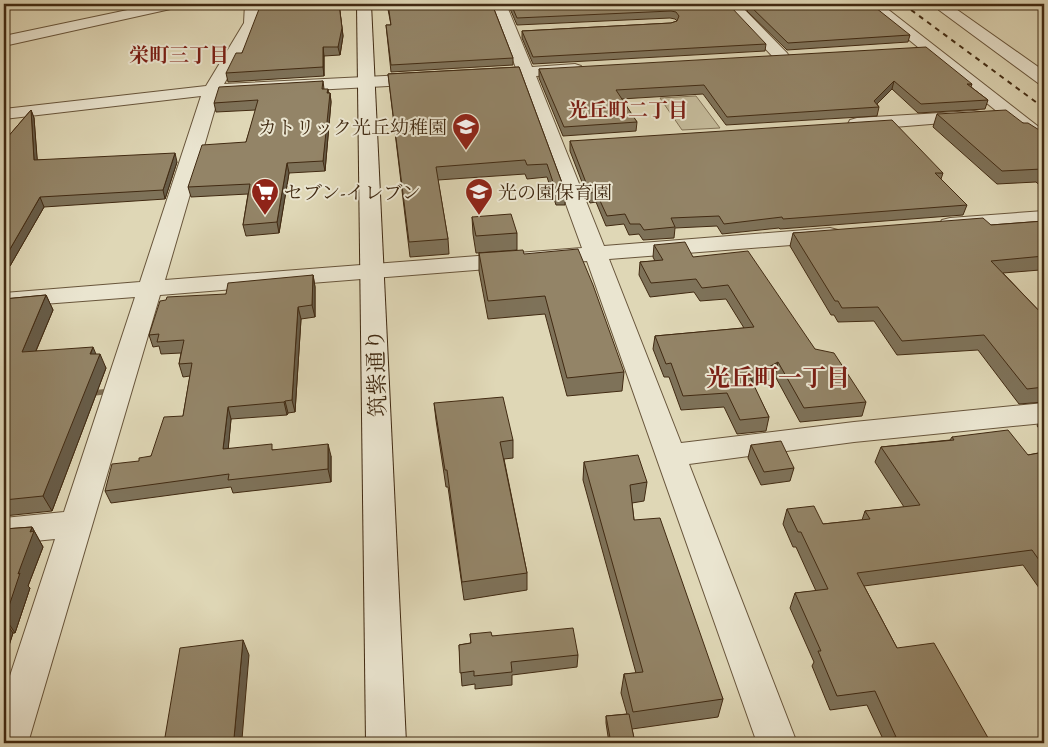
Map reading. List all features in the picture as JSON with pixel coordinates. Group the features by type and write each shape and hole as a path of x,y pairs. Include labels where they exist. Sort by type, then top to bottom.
{"street":[{"path":"4,41 175,4"},
{"path":"8,743 212,90 251,23 252,4"},
{"name":"筑紫通り","path":"364,4 386,743"},
{"path":"499,4 519,32 526,72 565,144 595,254 777,743"},
{"path":"872,4 1044,140"},
{"path":"995,4 950,5 944,7 1044,79"},
{"path":"716,6 741,6 781,56"},
{"path":"4,31 48,31"},
{"path":"909,50 928,48"},
{"path":"762,58 801,55"},
{"path":"470,76 594,68"},
{"path":"4,114 212,90 442,78"},
{"path":"842,125 1010,114"},
{"path":"927,227 1044,217"},
{"path":"4,300 849,233"},
{"path":"670,455 854,432 1044,414"},
{"path":"4,531 76,524"}],"shaded area":[{"path":"696,96 720,128 682,130 660,98"}],"building":[{"path":"261,4 339,4 342,28 338,47 323,47 323,67 226,73 236,53 242,53"},
{"path":"388,4 492,4 513,58 391,65 386,25 391,25"},
{"path":"511,4 699,4 731,7 766,44 533,57 522,31 671,23 677,21 679,16 676,12 671,11 517,18"},
{"path":"748,4 871,4 910,35 788,43"},
{"path":"926,47 972,84 967,84 988,100 921,104 894,81 874,101 879,107 727,117 704,85 616,90 637,122 564,127 539,69"},
{"path":"519,67 565,191 556,191 547,164 527,165 525,160 436,167 448,239 409,242 388,74"},
{"path":"323,81 322,89 328,89 327,93 330,93 323,161 287,163 277,222 243,225 250,184 188,187 202,145 246,142 258,100 214,103 219,87"},
{"path":"31,110 34,160 175,153 163,190 40,197 6,256 4,256 4,139"},
{"path":"1006,110 1023,123 1028,123 1044,133 1044,171 1042,169 1002,171 937,114"},
{"path":"892,120 943,173 935,173 967,205 783,219 782,217 724,224 719,216 671,218 675,227 644,230 640,224 630,224 625,214 607,216 596,192 590,193 570,141"},
{"path":"511,214 517,233 476,236 472,217"},
{"path":"983,218 991,225 1044,221 1044,256 991,261 1044,316 1044,387 1027,389 984,335 902,341 878,307 842,308 838,301 835,301 793,233"},
{"path":"685,242 693,257 748,251 815,349 834,353 866,402 804,408 778,362 750,377 769,417 740,420 727,393 683,396 671,363 666,364 655,336 754,327 728,285 702,288 696,279 651,283 640,262 663,260 654,245"},
{"path":"578,249 624,372 567,378 545,296 488,301 479,253 523,250 524,254"},
{"path":"313,275 312,305 298,307 292,400 228,407 223,449 272,444 272,450 328,444 328,469 228,480 229,474 105,491 112,464 139,461 139,458 151,456 164,417 183,416 192,363 179,364 184,340 157,342 159,334 149,335 160,301 166,300 167,297 226,294 228,283"},
{"path":"46,295 22,352 93,347 90,354 100,354 43,496 4,500 4,299"},
{"path":"503,397 513,440 500,442 527,573 462,582 447,470 445,470 434,403"},
{"path":"1008,430 1028,455 1044,452 1044,567 1032,550 857,573 897,648 934,643 991,743 869,743 867,741 896,737 875,691 837,696 818,651 821,651 795,593 828,589 801,532 798,532 787,509 814,506 823,524 870,519 865,511 920,505 881,447 954,440 952,437"},
{"path":"781,441 794,468 764,472 751,445"},
{"path":"638,455 647,482 630,485 634,520 660,518 723,699 633,712 624,674 643,672 584,462"},
{"path":"32,527 30,532 34,531 4,618 4,529"},
{"path":"573,628 578,655 511,662 512,672 474,676 474,671 460,673 459,645 471,643 470,634 491,632 492,636"},
{"path":"243,640 234,738 241,737 240,743 164,743 180,648"},
{"path":"629,714 635,743 611,743 606,716"}],"waterway":[{"path":"85,394 105,392"}],"railway":[{"path":"903,4 1044,108"}],"place":[{"name":"カトリック光丘幼稚園","path":"466,151"},
{"name":"セブン-イレブン","path":"265,216"},
{"name":"光の園保育園","path":"479,216"}],"district":[{"name":"栄町三丁目","path":"179,55"},
{"name":"光丘町二丁目","path":"628,110"},
{"name":"光丘町一丁目","path":"778,378"}]}
